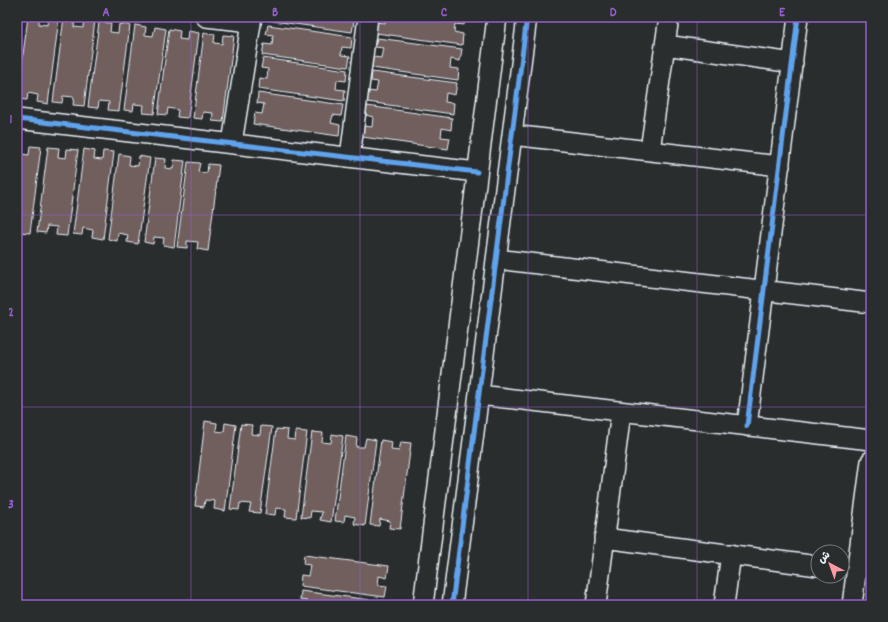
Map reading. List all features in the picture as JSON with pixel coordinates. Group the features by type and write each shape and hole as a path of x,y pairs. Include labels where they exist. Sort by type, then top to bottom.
{"street":[{"path":"206,17 251,20 232,143"},
{"path":"350,157 368,17"},
{"path":"650,150 668,17"},
{"path":"747,426 798,17"},
{"path":"423,605 497,19 526,21 452,605"},
{"path":"665,45 793,63"},
{"path":"17,118 477,172"},
{"path":"512,135 780,166"},
{"path":"496,260 871,303"},
{"path":"479,396 871,440"},
{"path":"596,605 621,412"},
{"path":"850,565 871,461"},
{"path":"604,538 810,565"},
{"path":"724,605 731,554"},
{"path":"850,582 852,605"}],"building":[{"path":"28,17 39,17 39,24 47,25 48,17 59,18 48,104 37,102 38,95 28,93 27,100 17,99"},
{"path":"64,17 75,18 74,27 83,28 84,19 95,20 84,106 73,105 74,97 63,96 62,103 53,102"},
{"path":"267,17 345,17 345,19 354,21 352,32 266,20"},
{"path":"386,17 465,17 464,25 455,24 454,32 463,34 462,45 376,33 377,22 385,23"},
{"path":"99,22 111,23 110,32 118,33 119,24 130,25 119,111 108,110 109,102 99,101 98,108 88,107"},
{"path":"135,25 146,27 145,35 153,36 155,27 166,29 154,114 143,113 144,105 134,104 133,111 124,110"},
{"path":"268,25 352,37 351,48 342,47 341,55 350,56 348,67 262,55 264,44 272,45 273,35 266,34"},
{"path":"169,29 180,31 179,39 187,40 188,31 199,33 188,118 177,117 178,110 168,108 167,115 158,114"},
{"path":"204,33 215,34 214,43 222,44 223,35 234,36 223,122 212,121 213,113 203,112 202,119 193,118"},
{"path":"377,38 462,49 460,61 451,59 450,68 459,69 458,80 372,68 373,57 381,58 383,48 375,47"},
{"path":"263,58 347,70 346,81 337,80 336,89 345,90 344,101 258,89 259,78 267,79 268,69 261,68"},
{"path":"372,72 457,83 455,95 446,93 445,102 454,103 453,114 367,102 368,91 376,92 378,82 371,81"},
{"path":"258,93 343,105 341,116 333,115 331,123 340,125 339,136 253,124 255,113 262,114 264,104 257,103"},
{"path":"367,106 452,118 451,130 442,128 441,137 450,138 448,149 362,137 364,126 372,127 373,117 366,115"},
{"path":"17,145 22,146 21,154 29,155 30,146 41,147 30,233 19,232 20,224 17,224"},
{"path":"48,147 59,148 58,157 66,158 67,149 78,150 67,236 56,235 57,227 47,226 46,233 37,232"},
{"path":"84,149 95,151 94,159 102,160 103,151 114,152 103,239 92,237 93,230 83,228 82,235 73,234"},
{"path":"119,154 130,156 129,165 138,166 139,156 150,158 138,244 127,242 128,235 118,233 117,241 108,239"},
{"path":"155,158 166,159 165,168 173,169 174,160 185,161 174,247 163,245 164,238 154,237 153,244 144,242"},
{"path":"188,162 200,163 198,172 207,173 208,164 219,165 208,251 197,249 198,242 187,241 187,248 177,247"},
{"path":"205,421 217,423 216,431 224,432 225,423 236,425 225,511 214,509 215,501 205,500 204,507 195,506"},
{"path":"241,424 252,425 251,434 260,435 261,426 272,427 260,513 249,512 251,504 240,503 239,510 230,509"},
{"path":"276,429 288,430 287,439 295,440 296,431 307,432 296,518 285,517 286,509 276,508 275,515 265,514"},
{"path":"312,432 323,433 322,442 331,443 332,434 343,436 331,522 320,520 322,512 311,511 310,518 301,517"},
{"path":"346,436 357,438 356,447 364,447 366,438 376,440 365,526 354,524 355,517 345,515 344,522 335,521"},
{"path":"381,440 392,442 391,450 399,451 401,442 411,443 400,529 389,528 390,521 380,519 379,526 370,525"},
{"path":"304,555 389,566 387,578 379,576 378,585 387,586 385,597 300,586 301,575 308,576 310,565 303,564"},
{"path":"301,591 386,602 386,605 307,605 307,601 300,600"}],"cycle path":[{"path":"452,605 527,17"},
{"path":"747,426 798,17"},
{"path":"17,119 477,172"}]}
